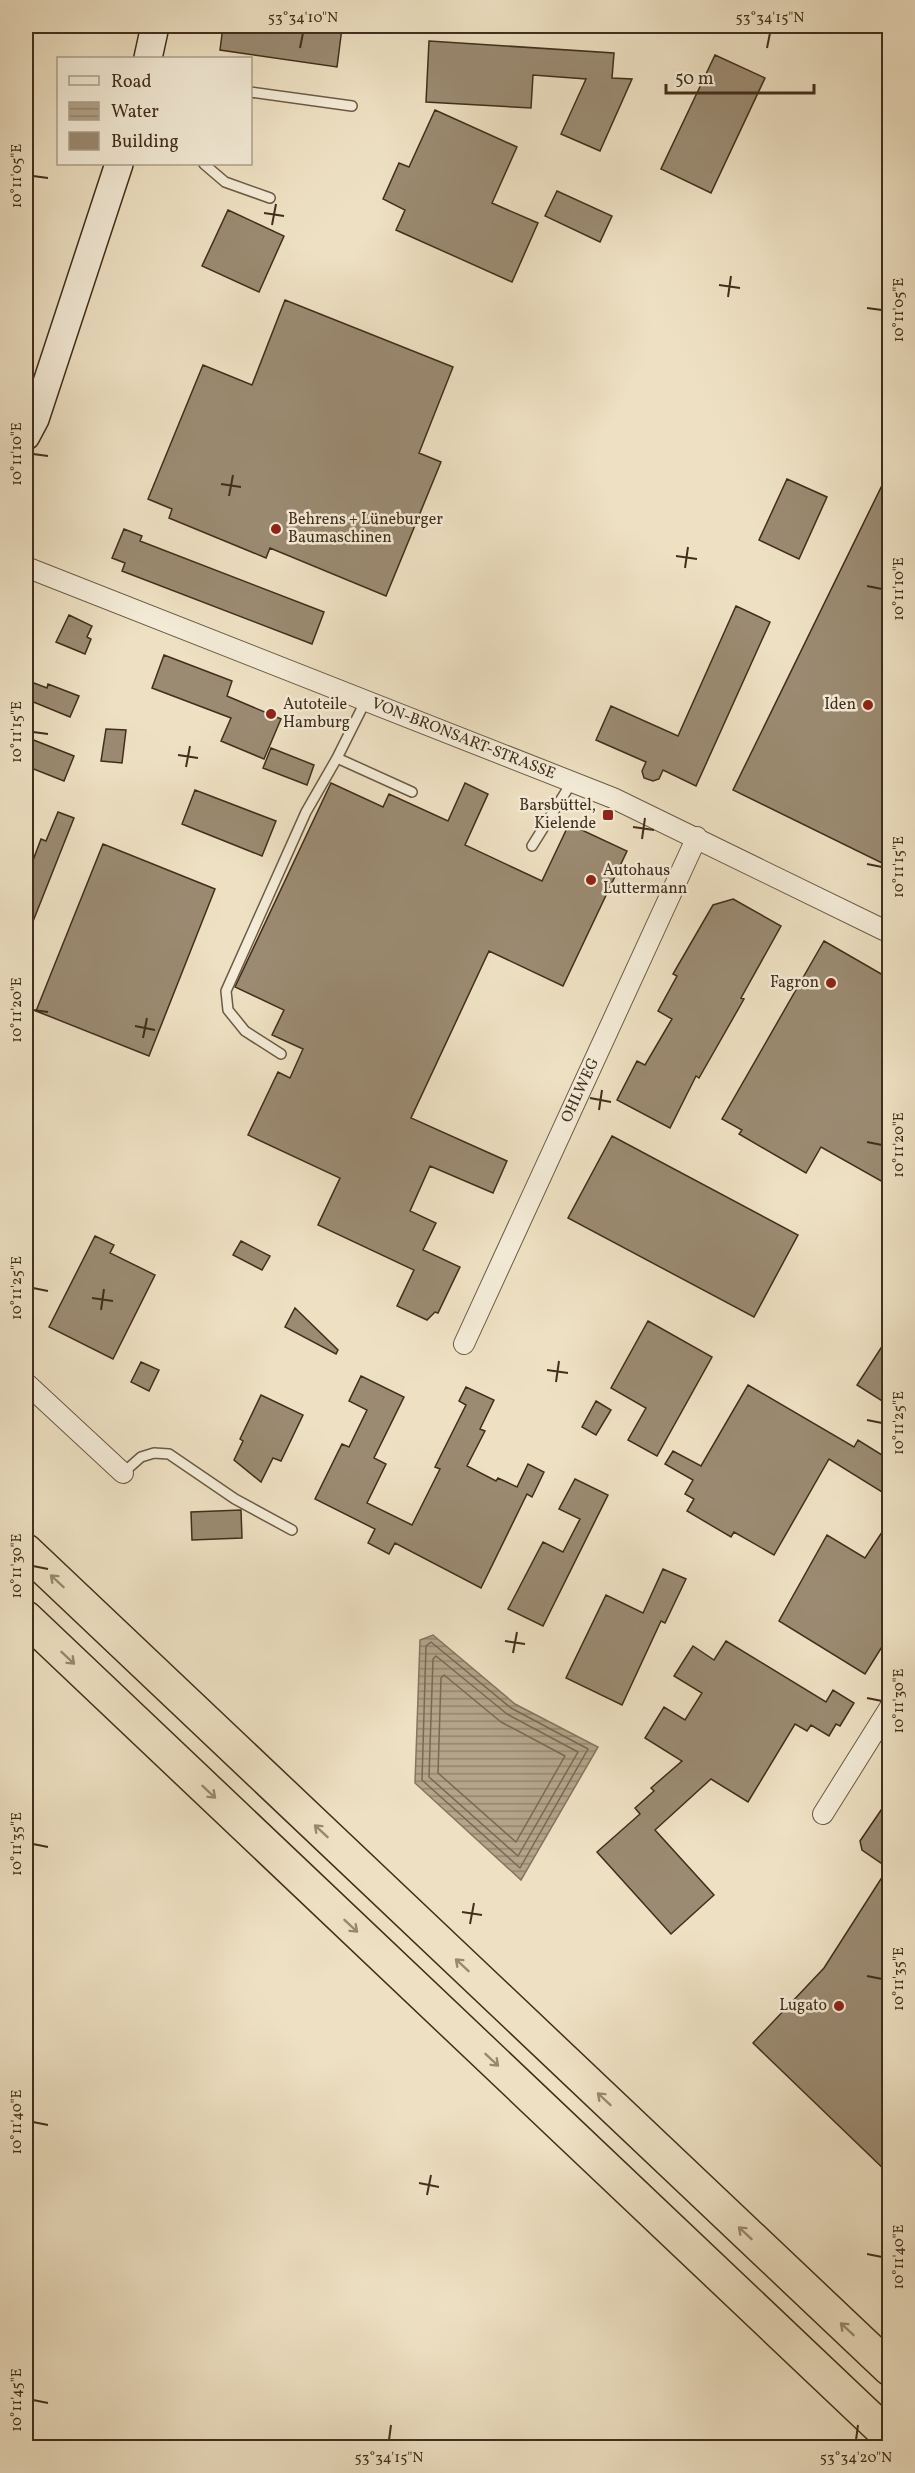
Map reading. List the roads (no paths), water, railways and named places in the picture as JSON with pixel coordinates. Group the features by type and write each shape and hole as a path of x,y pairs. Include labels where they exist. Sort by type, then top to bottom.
{"highway":[{"path":"26,1551 890,2369"},
{"path":"26,1617 890,2437"}],"main road":[{"path":"148,57 155,26"},
{"path":"26,436 35,419 119,165"}],"street":[{"name":"VON-BRONSART-STRASSE","path":"26,567 572,782 697,837 890,933"},
{"name":"OHLWEG","path":"464,1344 697,837"},
{"path":"26,1383 123,1473"},
{"path":"823,1814 890,1707"}],"lane":[{"path":"252,92 352,106"},
{"path":"205,165 225,182 270,198"},
{"path":"281,1054 245,1031 228,1010 226,990 306,813 366,700"},
{"path":"337,758 412,792"},
{"path":"532,846 572,782"},
{"path":"123,1473 141,1457 154,1453 169,1454 235,1499 292,1530"}],"water":[{"path":"433,1635 515,1704 598,1747 521,1880 415,1783 420,1640"}],"place":[{"name":"Behrens + Lüneburger Baumaschinen","path":"276,529"},
{"name":"Iden","path":"868,705"},
{"name":"Autoteile Hamburg","path":"271,714"},
{"name":"Barsbüttel, Kielende","path":"608,815"},
{"name":"Autohaus Luttermann","path":"591,880"},
{"name":"Fagron","path":"831,983"},
{"name":"Lugato","path":"839,2006"}]}
